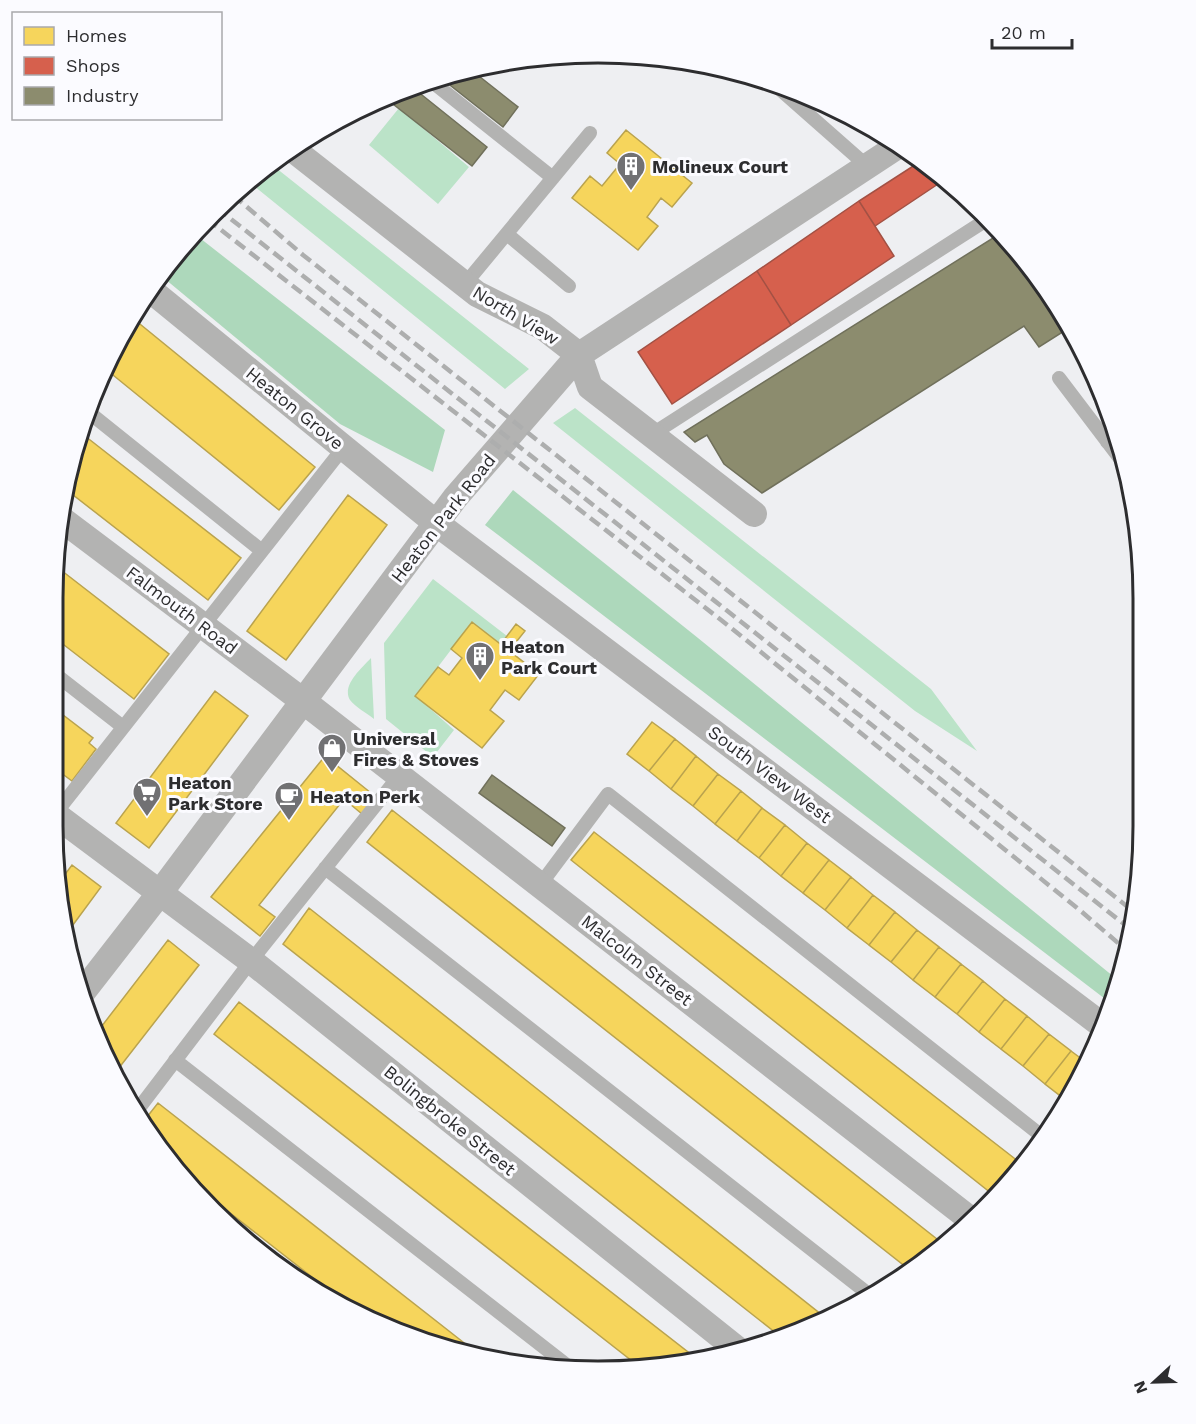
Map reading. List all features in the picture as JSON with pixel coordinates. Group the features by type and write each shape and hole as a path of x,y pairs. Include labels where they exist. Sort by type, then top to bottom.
{"street":[{"name":"Heaton Park Road","path":"87,986 159,894 436,522 579,355 891,150"},
{"name":"North View","path":"299,154 477,294 543,327 579,355 590,387 754,514"},
{"name":"Heaton Grove","path":"157,295 436,522"},
{"name":"South View West","path":"436,522 1096,1021"},
{"name":"Falmouth Road","path":"69,524 303,701"},
{"name":"Malcolm Street","path":"303,701 965,1215"},
{"name":"Bolingbroke Street","path":"63,820 251,962 732,1344"}],"lane":[{"path":"439,87 553,178"},
{"path":"792,100 867,166"},
{"path":"465,284 590,133"},
{"path":"651,435 980,224"},
{"path":"507,234 569,286"},
{"path":"1059,378 1111,448"},
{"path":"95,416 262,551"},
{"path":"1107,442 1108,437"},
{"path":"63,802 344,447"},
{"path":"63,680 123,727"},
{"path":"142,1105 399,776"},
{"path":"540,885 608,794 1037,1132"},
{"path":"326,868 864,1290"},
{"path":"175,1060 560,1360"}],"green space":[{"path":"399,108 469,167 438,204 369,145"},
{"path":"278,170 529,369 505,389 256,187"},
{"path":"201,239 445,430 433,472 340,424 167,281"},
{"path":"575,408 931,689 977,751 915,711 553,423"},
{"path":"513,490 1112,975 1105,999 485,525"},
{"path":"433,579 507,636 501,644 472,622 416,696 454,730 433,757 386,719 384,643"},
{"path":"371,658 374,719 352,703 348,694 348,688 354,677"}],"building: Homes":[{"name":"Molineux Court","path":"626,130 692,183 672,207 661,198 647,217 658,226 638,250 572,198 590,176 602,186 620,164 607,153"},
{"path":"139,323 315,467 279,510 112,374"},
{"path":"87,438 241,558 208,600 73,495"},
{"path":"348,495 387,525 286,660 247,631"},
{"path":"64,572 169,654 134,699 63,644"},
{"name":"Heaton Park Court","path":"472,622 539,674 519,700 505,690 490,710 504,721 482,748 415,696 438,667 449,675 462,658 451,649"},
{"path":"516,624 525,631 509,651 501,644"},
{"path":"215,691 248,716 149,848 116,823"},
{"path":"63,715 93,738 89,743 96,749 72,781 63,774"},
{"path":"652,722 675,739 649,771 627,754"},
{"path":"675,739 696,756 671,789 649,771"},
{"path":"325,756 376,797 362,814 344,799 259,905 275,917 260,936 211,897"},
{"path":"696,756 718,774 693,806 671,789"},
{"path":"718,774 741,791 715,824 693,806"},
{"path":"741,791 762,808 737,841 715,824"},
{"path":"762,808 785,825 759,858 737,841"},
{"path":"392,810 937,1239 903,1265 367,842"},
{"path":"785,825 807,843 781,876 759,858"},
{"path":"594,832 1016,1159 988,1191 571,860"},
{"path":"807,843 829,860 803,893 781,876"},
{"path":"829,860 851,877 825,910 803,893"},
{"path":"72,865 101,887 72,926 68,896 65,874"},
{"path":"851,877 873,895 847,928 825,910"},
{"path":"873,895 895,912 869,945 847,928"},
{"path":"309,908 819,1313 774,1331 283,944"},
{"path":"895,912 917,930 891,962 869,945"},
{"path":"917,930 939,947 913,980 891,962"},
{"path":"168,940 199,965 120,1067 102,1026"},
{"path":"939,947 961,964 935,997 913,980"},
{"path":"961,964 983,981 957,1014 935,997"},
{"path":"983,981 1005,999 979,1032 957,1014"},
{"path":"1005,999 1027,1016 1001,1049 979,1032"},
{"path":"239,1002 689,1353 631,1360 214,1034"},
{"path":"1027,1016 1049,1034 1023,1066 1001,1049"},
{"path":"1049,1034 1071,1051 1045,1084 1023,1066"},
{"path":"1071,1051 1080,1058 1060,1096 1045,1084"},
{"path":"158,1103 466,1344 426,1333 393,1320 361,1306 317,1281 220,1204 174,1152 148,1115"}],"building: Shops":[{"path":"913,166 937,185 875,226 859,201"},
{"path":"859,201 894,256 791,325 757,271"},
{"path":"757,271 791,325 672,404 638,352"}],"building: Industry":[{"path":"479,76 518,107 503,127 449,84"},
{"path":"420,93 487,147 472,166 393,104"},
{"path":"993,238 1022,272 1062,333 1039,347 1024,326 762,493 724,464 707,435 695,442 684,432"},
{"path":"492,775 565,828 552,846 479,793"}],"railway":[{"path":"240,201 303,255 1127,906"},
{"path":"226,215 1124,924"},
{"path":"215,225 730,627 1120,944"}],"place":[{"name":"Molineux Court","path":"631,192"},
{"name":"Heaton Park Court","path":"480,682"},
{"name":"Universal Fires & Stoves","path":"332,774"},
{"name":"Heaton Park Store","path":"147,818"},
{"name":"Heaton Perk","path":"289,822"}]}
